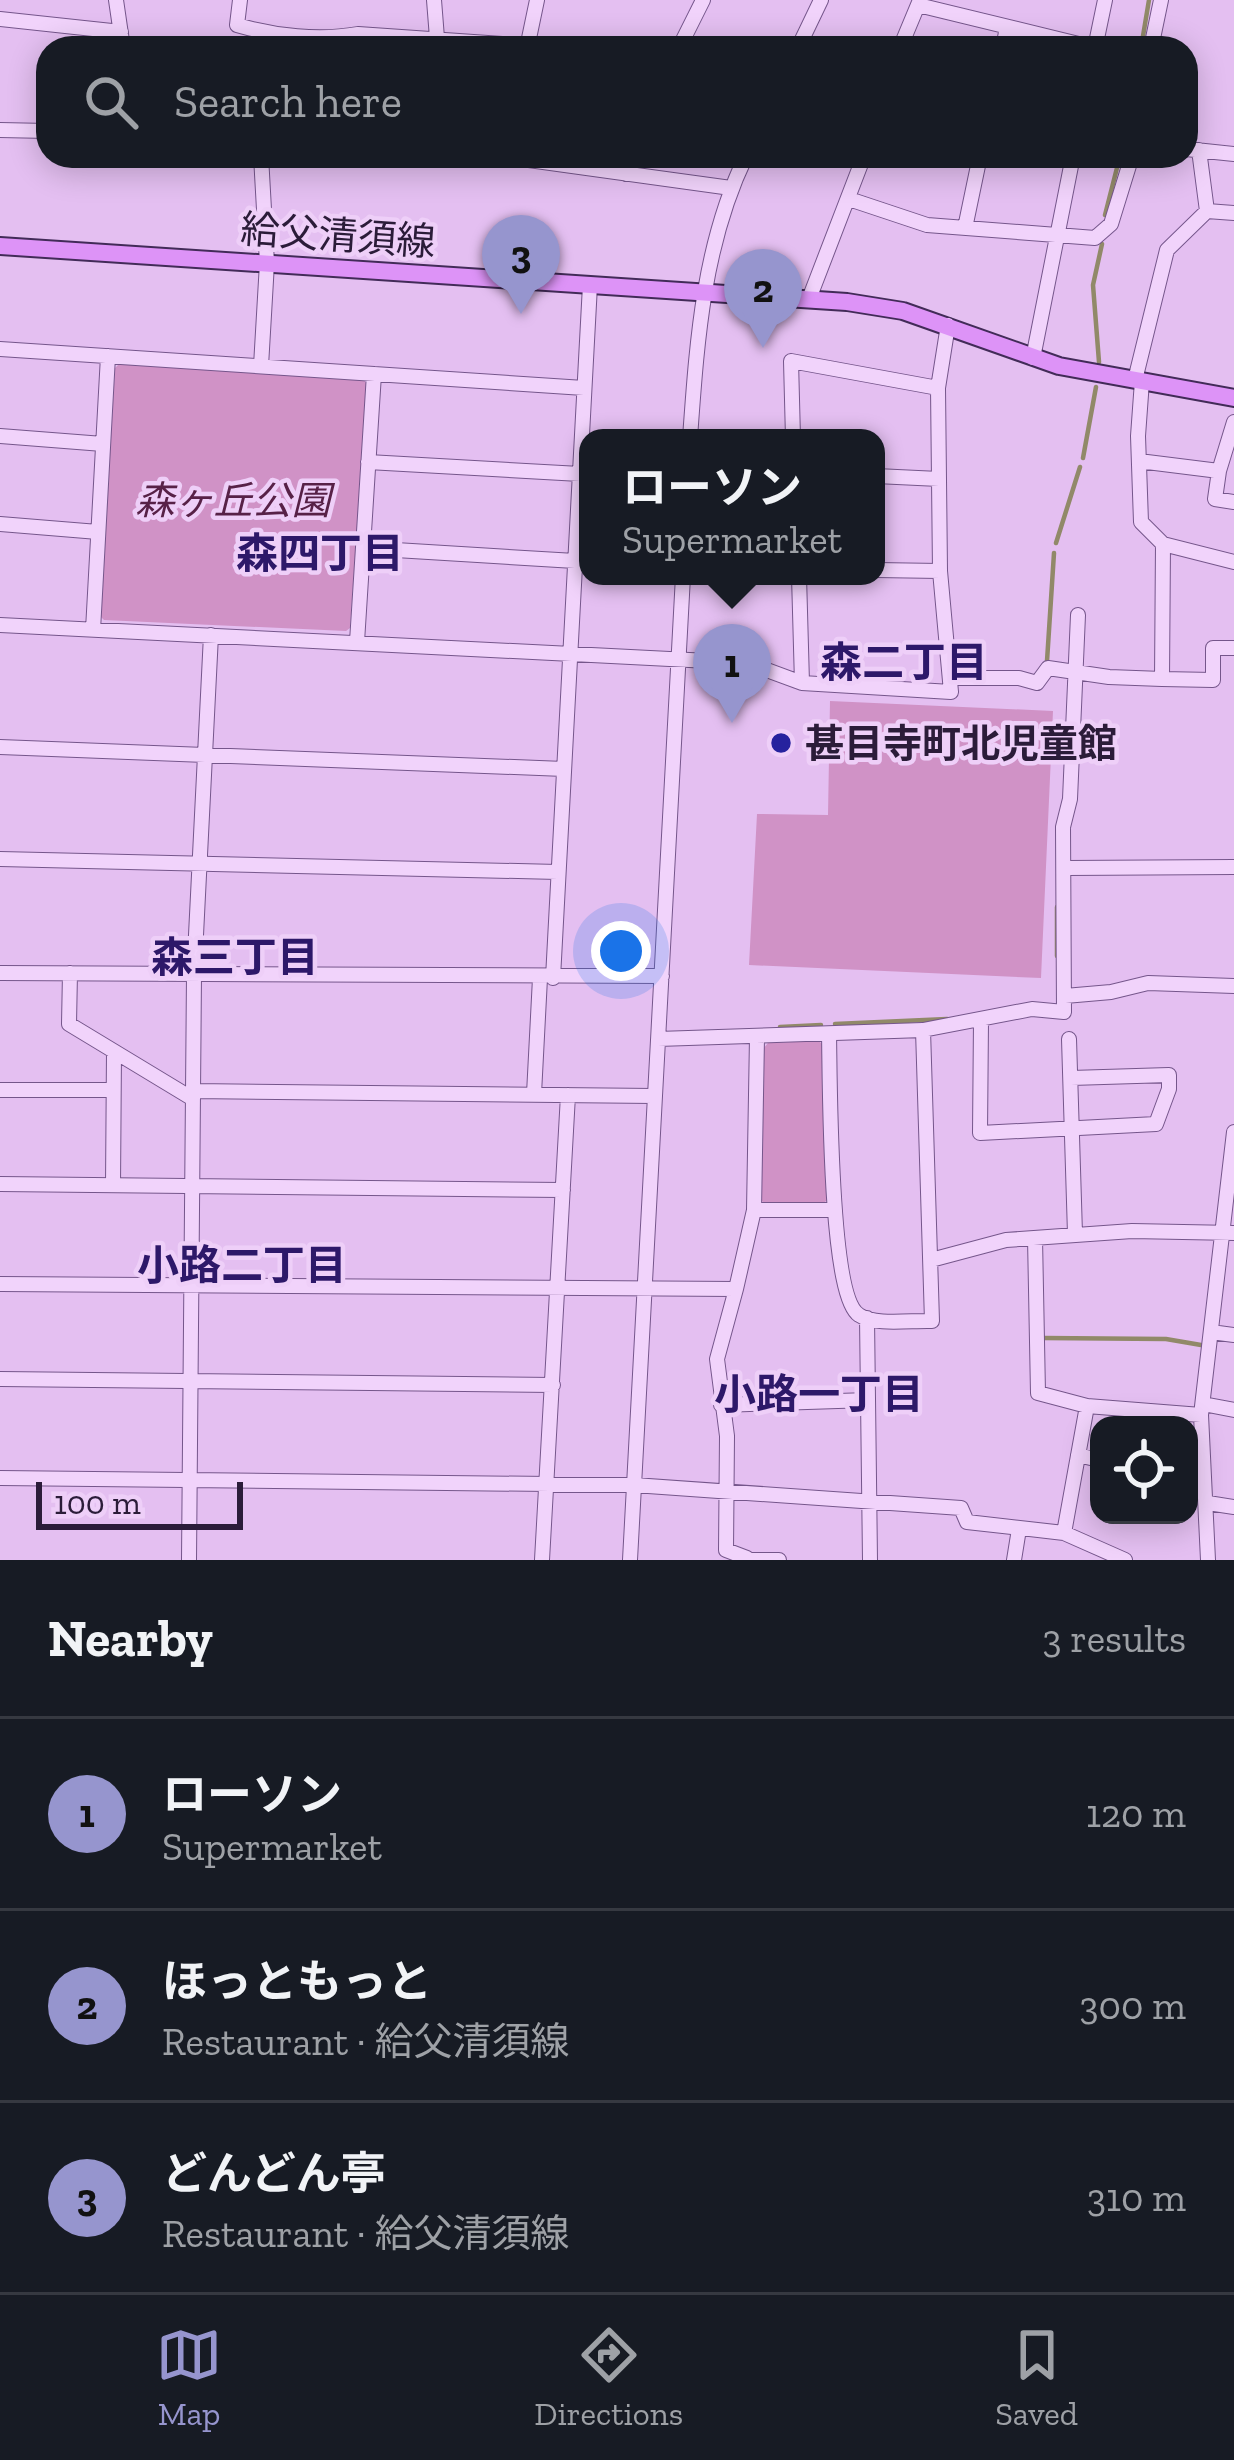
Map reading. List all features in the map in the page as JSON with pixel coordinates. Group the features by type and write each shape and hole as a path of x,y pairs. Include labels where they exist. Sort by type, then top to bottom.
{"main road":[{"name":"給父清須線","path":"0,246 877,306 1034,358 1234,398"}],"street":[{"path":"116,0 121,36"},
{"path":"240,0 237,25 257,36"},
{"path":"434,0 436,36"},
{"path":"529,36 537,0"},
{"path":"804,36 821,0"},
{"path":"1098,36 1106,0"},
{"path":"1154,36 1161,0"},
{"path":"684,36 698,2"},
{"path":"905,36 919,3 1045,36"},
{"path":"0,19 99,36"},
{"path":"1005,36 1007,27"},
{"path":"0,130 36,131"},
{"path":"1198,151 1234,154"},
{"path":"261,366 267,263 262,168"},
{"path":"584,168 730,188"},
{"path":"626,174 628,168"},
{"path":"691,429 704,293 716,235 740,168"},
{"path":"809,299 860,168"},
{"path":"965,228 978,168"},
{"path":"1034,358 1071,168"},
{"path":"849,199 927,225 1095,238 1112,224 1128,168"},
{"path":"1196,168 1207,211"},
{"path":"1234,213 1207,211 1167,250 1138,381 1141,521 1163,544 1234,562"},
{"path":"582,429 590,285"},
{"path":"948,326 938,388 940,571 951,685"},
{"path":"0,349 584,388"},
{"path":"93,630 108,356"},
{"path":"793,429 791,361 938,388"},
{"path":"357,642 374,374"},
{"path":"1234,422 1215,500 1234,502"},
{"path":"0,436 103,444"},
{"path":"1138,461 1219,471"},
{"path":"368,462 579,475"},
{"path":"885,476 939,479"},
{"path":"534,1094 558,872 579,492"},
{"path":"0,524 98,532"},
{"path":"1162,679 1163,544"},
{"path":"363,548 575,561"},
{"path":"885,570 940,571"},
{"path":"630,1560 682,585"},
{"path":"799,585 802,682"},
{"path":"658,1039 923,1030 1032,1009 1064,1012 1063,827 1070,800 1078,615"},
{"path":"0,625 748,663 802,682 951,685 1018,678 1036,682 1048,668 1213,680 1213,648 1234,648"},
{"path":"189,1560 194,975 211,635"},
{"path":"0,747 564,769"},
{"path":"0,859 558,872"},
{"path":"1066,868 1234,867"},
{"path":"0,973 662,976"},
{"path":"70,973 69,1024 193,1095 654,1096"},
{"path":"1065,996 1148,983 1234,986"},
{"path":"981,1021 980,1133 1156,1124 1169,1089 1169,1075 1071,1078"},
{"path":"829,1034 834,1210 847,1299 855,1314 867,1318 932,1321 923,1030"},
{"path":"757,1037 754,1210 717,1359 727,1436 726,1550 747,1559 779,1560"},
{"path":"1069,1039 1075,1234"},
{"path":"113,1185 114,1052"},
{"path":"0,1090 113,1090"},
{"path":"542,1560 568,1095"},
{"path":"1198,1467 1211,1331 1228,1233 1234,1132"},
{"path":"0,1184 563,1190"},
{"path":"754,1210 834,1210"},
{"path":"931,1260 1006,1240 1075,1234 1228,1233"},
{"path":"1035,1238 1038,1393 1087,1406 1234,1411"},
{"path":"0,1284 736,1289"},
{"path":"867,1318 870,1560"},
{"path":"1211,1331 1234,1334"},
{"path":"0,1379 553,1385"},
{"path":"721,1405 868,1400"},
{"path":"1064,1533 1087,1406"},
{"path":"1078,1455 1090,1458"},
{"path":"0,1478 634,1485 961,1508 967,1522 1064,1533 1125,1560"},
{"path":"1198,1483 1208,1503 1208,1560"},
{"path":"1208,1503 1234,1507"},
{"path":"1014,1560 1019,1529"}],"green space":[{"name":"森ヶ丘公園","path":"120,363 363,379 367,384 350,628 104,620 100,616 115,368"},
{"path":"830,701 1053,711 1041,978 749,965 757,814 828,815"},
{"path":"819,1041 823,1045 827,1200 823,1204 765,1204 759,1198 763,1049 768,1043"}],"waterway":[{"path":"1143,36 1149,0"},
{"path":"1105,215 1117,168"},
{"path":"1099,362 1093,285 1102,244"},
{"path":"1083,458 1096,387"},
{"path":"1056,543 1080,467"},
{"path":"1047,661 1054,553"},
{"path":"1057,907 1057,956"},
{"path":"835,1024 947,1019"},
{"path":"780,1027 821,1025"},
{"path":"1043,1338 1166,1339 1201,1345"}],"place":[{"name":"どんどん亭","path":"521,314"},
{"name":"ほっともっと","path":"763,348"},
{"name":"ローソン","path":"732,723"},
{"name":"甚目寺町北児童館","path":"781,743"}],"district":[{"name":"森四丁目","path":"320,553"},
{"name":"森二丁目","path":"904,662"},
{"name":"森三丁目","path":"235,957"},
{"name":"小路二丁目","path":"242,1265"},
{"name":"小路一丁目","path":"819,1394"}]}
